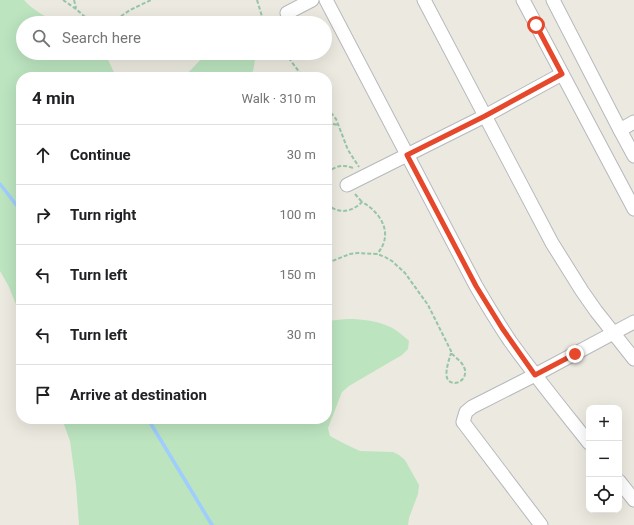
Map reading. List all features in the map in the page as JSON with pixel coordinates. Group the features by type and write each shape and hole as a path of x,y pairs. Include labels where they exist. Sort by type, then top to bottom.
{"street":[{"path":"287,14 312,0"},
{"path":"326,0 480,292 510,340 535,375 587,441"},
{"path":"424,0 560,256 596,311 634,359"},
{"path":"523,0 634,209"},
{"path":"553,2 634,156"},
{"path":"347,185 485,116 562,74"},
{"path":"620,130 634,122"},
{"path":"542,525 463,422 466,412 472,407 634,322"},
{"path":"622,485 634,500"}],"path":[{"path":"63,0 84,16"},
{"path":"74,0 76,9"},
{"path":"121,16 151,0"},
{"path":"257,0 262,16"},
{"path":"291,60 299,72"},
{"path":"332,114 336,118 342,138 348,150 359,167 358,170"},
{"path":"332,124 339,125"},
{"path":"332,169 337,166 349,166 354,168"},
{"path":"332,207 342,212 353,210 362,202 374,210 382,222 385,235 383,245 376,254"},
{"path":"332,261 358,253 376,254 386,257 392,261 405,273 428,305 451,353 464,368 465,377 458,383 450,381 447,376 447,367 451,353"}],"green space":[{"path":"0,0 24,0 36,11 45,16 16,16 16,60 108,60 114,72 16,72 16,304 0,271"},
{"path":"200,60 255,60 252,72 189,72"},
{"path":"347,319 366,320 379,323 397,331 409,341 408,349 402,355 349,386 342,392 332,418 332,320"},
{"path":"64,424 330,424 328,428 330,436 360,451 393,452 399,455 405,460 419,485 418,494 408,525 79,525 76,485 70,441"}],"waterway":[{"path":"0,184 16,205"},
{"path":"151,424 212,525"}],"route":[{"path":"536,25 562,74 485,116 407,155 476,286 494,316 535,375 575,354"}]}
